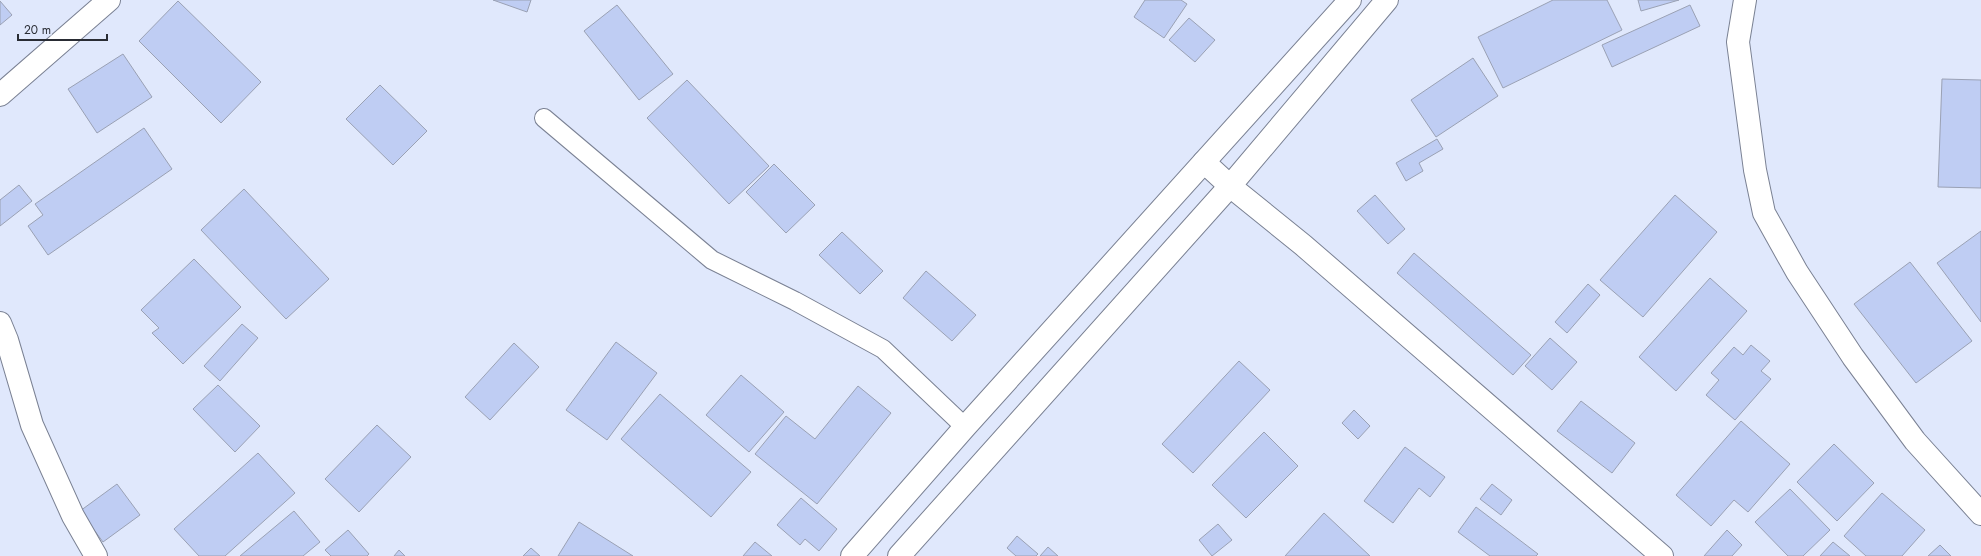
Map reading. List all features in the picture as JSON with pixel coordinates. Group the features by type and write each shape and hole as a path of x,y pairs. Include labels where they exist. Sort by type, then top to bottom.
{"street":[{"path":"0,95 109,0"},
{"path":"852,556 965,427 1350,0"},
{"path":"899,556 1230,186 1387,0"},
{"path":"1745,0 1738,42 1755,170 1764,213 1797,272 1853,357 1915,441 1981,514"},
{"path":"1204,162 1230,186 1303,245 1662,556"},
{"path":"2,335 32,425 73,516 96,556"}],"lane":[{"path":"544,118 712,260 795,301 883,349 965,427"}],"building":[{"path":"493,0 531,0 527,12"},
{"path":"1145,0 1181,0 1187,4 1164,38 1134,17"},
{"path":"1553,0 1607,0 1622,30 1503,88 1478,37"},
{"path":"1638,0 1679,0 1641,11"},
{"path":"0,1 12,15 0,25"},
{"path":"178,1 261,82 221,123 139,41"},
{"path":"617,5 673,74 639,100 584,31"},
{"path":"1690,5 1700,26 1612,67 1602,45"},
{"path":"1189,18 1215,40 1195,62 1169,40"},
{"path":"123,54 152,97 97,133 68,89"},
{"path":"1473,58 1498,96 1436,137 1411,100"},
{"path":"1942,79 1981,80 1981,188 1938,187"},
{"path":"687,80 769,166 729,204 647,118"},
{"path":"380,85 427,131 393,165 346,119"},
{"path":"144,128 172,169 48,255 28,226 43,215 35,204"},
{"path":"1437,139 1443,149 1419,163 1423,171 1406,181 1396,163"},
{"path":"774,164 815,205 786,233 746,192"},
{"path":"19,185 32,201 0,226 0,200"},
{"path":"244,189 329,279 286,319 201,230"},
{"path":"1375,195 1405,229 1388,244 1357,211"},
{"path":"1675,195 1717,232 1643,317 1600,280"},
{"path":"1981,231 1981,322 1937,263"},
{"path":"842,232 883,271 860,294 819,255"},
{"path":"1414,253 1531,355 1513,375 1397,273"},
{"path":"194,259 241,307 183,364 152,333 159,328 141,310"},
{"path":"1910,262 1972,341 1916,383 1854,304"},
{"path":"926,271 976,315 952,341 903,298"},
{"path":"1710,278 1747,311 1676,391 1639,357"},
{"path":"1588,284 1600,295 1567,333 1555,322"},
{"path":"242,324 258,338 220,381 204,366"},
{"path":"1550,338 1577,362 1552,390 1525,366"},
{"path":"616,342 657,373 607,440 566,410"},
{"path":"514,343 539,367 490,420 465,397"},
{"path":"1751,345 1770,361 1761,371 1771,379 1735,420 1706,395 1719,380 1711,373 1734,347 1743,355"},
{"path":"1239,361 1270,390 1193,473 1162,444"},
{"path":"741,375 784,412 749,452 706,415"},
{"path":"218,385 260,426 235,452 193,409"},
{"path":"858,386 891,413 817,504 755,454 786,416 815,439"},
{"path":"660,394 751,472 711,517 621,439"},
{"path":"1581,401 1635,443 1612,473 1557,431"},
{"path":"1354,410 1370,426 1358,439 1342,423"},
{"path":"1741,421 1790,464 1748,512 1734,500 1711,526 1676,495"},
{"path":"377,425 411,457 359,512 325,479"},
{"path":"1264,432 1298,466 1246,518 1212,485"},
{"path":"1834,444 1874,483 1837,521 1797,482"},
{"path":"1405,447 1445,477 1430,497 1419,488 1393,523 1364,501"},
{"path":"258,453 295,493 225,556 199,556 174,529"},
{"path":"117,484 140,515 103,542 80,511"},
{"path":"1492,484 1512,500 1501,515 1480,499"},
{"path":"1790,489 1830,530 1803,556 1788,556 1755,522"},
{"path":"1882,493 1925,530 1902,556 1866,556 1844,536"},
{"path":"801,498 837,529 819,551 805,539 800,545 777,525"},
{"path":"1476,507 1538,554 1536,556 1490,556 1458,532"},
{"path":"294,511 320,542 303,556 240,556"},
{"path":"1324,513 1370,556 1285,556"},
{"path":"579,522 633,556 558,556"},
{"path":"1218,524 1232,540 1212,556 1199,540"},
{"path":"348,530 369,554 367,556 331,556 325,550"},
{"path":"1727,530 1742,545 1732,556 1704,556"},
{"path":"1017,536 1038,554 1036,556 1016,556 1007,548"},
{"path":"755,542 772,556 743,556"},
{"path":"1833,542 1850,556 1820,556"},
{"path":"1940,545 1951,556 1928,556"},
{"path":"1048,547 1058,556 1040,556"},
{"path":"531,548 540,556 523,556"},
{"path":"399,550 405,556 394,556"}]}
